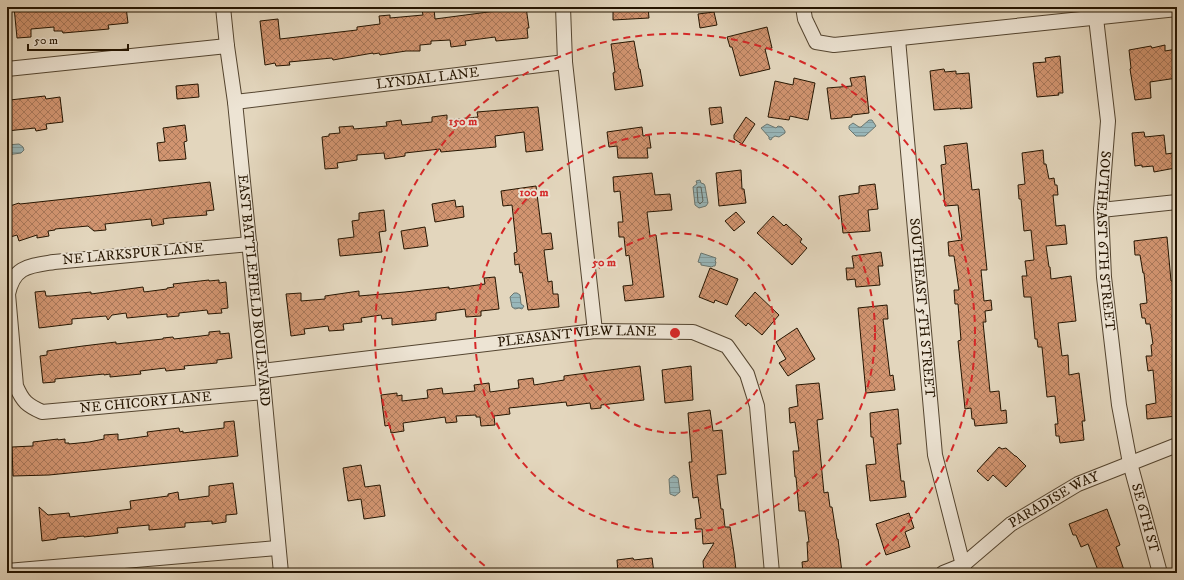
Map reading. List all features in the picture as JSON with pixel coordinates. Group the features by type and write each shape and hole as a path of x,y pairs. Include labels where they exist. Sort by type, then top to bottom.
{"street":[{"name":"EAST BATTLEFIELD BOULEVARD","path":"223,7 250,244 277,548 281,573"},
{"path":"563,7 565,62 595,331"},
{"path":"803,7 805,19 816,42 834,45 1177,10"},
{"name":"SOUTHEAST 6TH STREET","path":"1096,18 1108,121 1101,210 1104,277 1119,405 1130,463"},
{"name":"SOUTHEAST 5TH STREET","path":"898,39 935,455 964,569"},
{"path":"7,69 227,46"},
{"name":"LYNDAL LANE","path":"235,102 565,62"},
{"path":"1101,210 1177,202"},
{"name":"NE LARKSPUR LANE","path":"29,406 21,398 16,386 8,294 10,282 18,272 32,266 54,262 250,244"},
{"name":"PLEASANT VIEW LANE","path":"262,371 595,331 693,332 727,346 747,374 757,406 772,573"},
{"name":"NE CHICORY LANE","path":"29,406 42,412 264,392"},
{"name":"PARADISE WAY","path":"943,573 964,569 1011,524 1078,484 1177,445"},
{"name":"SE 6TH ST","path":"1130,463 1160,573"},
{"path":"7,571 277,548"}],"water":[{"path":"869,120 872,120 876,126 865,136 856,136 849,129 849,126 853,123 861,127"},
{"path":"767,124 776,128 778,126 782,127 785,133 779,137 775,136 771,140 769,139 761,128"},
{"path":"19,144 24,150 21,153 7,155 7,145"},
{"path":"700,180 705,186 708,203 706,206 699,208 695,205 693,187 697,184 696,181"},
{"path":"701,253 716,258 715,266 712,267 701,265 701,263 698,262"},
{"path":"514,293 520,295 521,304 524,306 522,309 515,309 512,307 510,297"},
{"path":"674,475 678,478 680,492 675,496 670,494 669,479"}],"building":[{"path":"14,7 126,7 128,23 108,25 109,29 63,33 62,31 54,31 54,27 31,29 31,37 17,38"},
{"path":"511,7 526,7 529,28 527,28 528,38 496,41 495,37 465,41 466,45 451,47 450,40 431,41 431,44 420,45 420,51 406,51 380,55 379,53 373,53 333,60 332,58 289,62 290,65 276,66 275,63 265,65 260,21 278,19 280,39 357,30 357,27 380,24 379,16 390,15 390,18 423,15 422,10 434,9 435,19 511,9"},
{"path":"613,7 648,7 649,18 613,20"},
{"path":"714,12 717,25 700,28 698,14"},
{"path":"767,27 772,48 765,49 770,69 740,76 732,47 730,47 727,37"},
{"path":"634,41 643,86 615,90 613,73 615,72 611,44"},
{"path":"1165,45 1165,51 1177,49 1177,78 1150,82 1151,98 1135,100 1130,69 1129,50"},
{"path":"1060,56 1063,93 1058,93 1059,95 1037,97 1033,63 1046,62 1045,58"},
{"path":"944,69 945,72 956,71 956,74 969,73 972,108 934,110 930,71"},
{"path":"865,76 869,113 852,115 852,117 831,119 827,88 852,86 850,78"},
{"path":"794,78 815,83 808,120 790,116 789,120 768,117 775,81 793,85"},
{"path":"198,84 199,97 177,99 176,86"},
{"path":"45,96 46,99 60,97 63,122 46,124 47,129 36,131 35,128 7,131 7,106 10,106 10,100"},
{"path":"538,107 543,150 526,152 524,132 495,136 496,147 441,152 440,149 405,153 405,156 385,159 384,153 357,155 357,160 337,163 338,168 325,169 322,137 329,136 329,134 340,133 339,127 353,126 354,129 387,126 386,122 401,120 402,125 432,122 432,117 447,115 447,120 478,117 477,112"},
{"path":"721,107 723,123 711,125 709,108"},
{"path":"746,117 755,124 742,144 734,139 734,135"},
{"path":"185,125 187,141 184,142 186,159 159,161 157,143 165,142 163,128"},
{"path":"642,127 643,136 649,135 651,148 647,148 648,158 618,158 617,146 609,147 607,132"},
{"path":"1144,132 1145,137 1164,135 1166,154 1173,153 1175,168 1154,172 1153,166 1135,166 1132,133"},
{"path":"967,143 972,190 979,189 987,270 981,270 984,301 991,300 992,310 985,311 986,322 983,322 990,392 999,391 1001,411 1006,410 1007,423 975,426 974,419 972,419 971,408 965,409 958,341 961,340 958,304 955,304 954,290 959,290 954,256 949,256 948,242 962,240 958,205 945,206 941,165 946,164 944,146"},
{"path":"1043,150 1044,164 1046,164 1049,179 1054,178 1055,185 1057,185 1058,195 1053,195 1056,226 1065,225 1067,244 1046,246 1051,279 1071,276 1076,321 1058,323 1062,356 1068,355 1069,375 1079,373 1085,421 1082,421 1084,440 1060,443 1059,436 1056,436 1055,424 1058,424 1055,396 1047,397 1042,347 1038,347 1037,339 1035,339 1031,297 1024,297 1022,276 1027,276 1025,261 1034,260 1031,230 1024,231 1021,199 1019,199 1018,185 1025,184 1022,153"},
{"path":"741,170 742,189 744,189 746,203 719,206 716,173"},
{"path":"652,173 655,195 670,194 672,210 647,212 650,236 656,235 664,297 625,301 623,286 633,285 629,255 626,256 624,237 619,237 618,222 623,222 620,191 614,192 613,177"},
{"path":"210,182 214,210 206,211 207,215 163,219 164,224 152,226 151,219 105,224 106,230 94,231 88,226 55,229 48,231 49,236 37,238 37,235 19,241 17,235 7,238 7,207 19,203"},
{"path":"875,184 878,209 868,210 870,231 843,233 839,196 859,193 859,186"},
{"path":"536,186 542,234 551,233 553,249 544,250 548,282 552,281 553,294 558,294 559,307 528,310 522,272 520,273 519,264 515,265 514,253 517,252 512,205 503,206 501,191"},
{"path":"455,200 456,207 463,206 464,217 435,222 432,204"},
{"path":"384,210 386,231 379,232 382,252 340,256 338,239 354,237 352,221 359,220 359,213"},
{"path":"736,212 745,222 734,231 725,221"},
{"path":"773,216 784,226 786,224 802,239 800,242 807,248 792,265 757,233"},
{"path":"425,227 428,246 404,249 401,231"},
{"path":"1167,237 1171,281 1173,281 1177,316 1177,416 1147,419 1146,405 1156,403 1153,370 1148,371 1146,356 1152,356 1151,345 1153,344 1150,324 1146,324 1145,318 1142,318 1140,304 1147,303 1144,273 1140,255 1135,255 1134,241"},
{"path":"881,252 883,266 878,266 880,285 856,287 855,279 847,280 846,268 854,268 852,256"},
{"path":"710,268 738,279 727,305 715,300 714,303 699,297"},
{"path":"495,277 499,309 481,311 481,316 466,317 465,309 436,313 436,320 392,325 392,318 382,319 381,315 361,318 362,322 343,324 344,330 329,331 328,326 304,329 305,334 291,336 286,294 301,293 301,301 325,299 325,296 359,291 359,296 449,287 449,289 485,284 484,278"},
{"path":"219,280 219,283 226,282 228,308 221,309 222,313 208,314 207,310 179,313 179,316 167,317 167,314 127,318 126,313 112,315 108,320 106,316 72,319 72,324 39,328 35,292 45,291 46,296 51,296 91,292 91,294 143,287 144,292 167,289 174,287 173,284"},
{"path":"755,292 779,315 762,335 748,323 746,326 735,316"},
{"path":"887,305 888,319 883,319 890,376 893,375 895,390 866,393 858,308"},
{"path":"797,328 815,359 788,376 779,363 786,359 776,342"},
{"path":"220,331 220,334 229,333 232,358 217,360 217,363 184,366 185,369 166,371 165,368 140,371 141,374 110,377 110,374 104,374 55,379 55,382 43,383 40,356 47,355 47,351 116,342 116,344 173,337 174,339 201,336 209,335 209,332"},
{"path":"640,366 644,400 601,405 601,408 591,409 590,403 567,406 566,402 509,408 510,414 494,416 495,425 481,426 480,417 476,417 476,415 456,416 457,422 446,423 445,417 403,423 404,431 391,433 390,425 385,426 381,395 397,393 397,396 402,395 402,401 428,398 427,390 442,388 443,394 475,391 474,385 489,383 490,392 519,388 518,380 533,378 534,385 564,380 564,376"},
{"path":"691,366 693,400 665,403 662,370"},
{"path":"819,383 823,419 817,420 824,493 828,492 830,507 832,507 842,573 803,573 802,562 808,561 807,542 809,542 805,511 799,511 793,451 799,451 795,422 790,423 789,408 798,406 796,385"},
{"path":"898,409 901,444 897,444 901,481 904,481 906,497 870,501 866,465 876,464 873,437 871,437 870,413"},
{"path":"710,410 713,431 722,430 726,474 717,475 721,509 723,509 725,527 730,527 734,553 736,570 729,570 729,573 704,573 703,561 714,543 703,544 702,529 696,529 695,519 701,518 698,497 693,498 689,462 692,462 688,413"},
{"path":"234,421 238,456 49,475 13,476 12,447 33,446 33,442 58,439 65,439 65,443 69,444 89,442 104,439 104,435 118,434 118,440 148,436 147,432 179,428 180,432 183,431 183,433 224,428 224,422"},
{"path":"999,447 1002,449 1006,448 1026,466 1006,487 993,475 988,481 977,471"},
{"path":"361,465 365,487 380,485 385,516 364,519 361,499 348,501 343,468"},
{"path":"233,483 237,514 226,515 226,522 212,524 212,521 185,523 185,527 149,530 149,525 117,528 118,533 84,537 57,538 42,541 39,507 48,515 69,513 70,517 131,509 130,501 168,496 168,494 178,492 179,500 209,496 209,486"},
{"path":"1107,509 1120,545 1116,547 1125,573 1099,573 1088,544 1081,547 1076,535 1073,535 1069,524"},
{"path":"909,513 914,528 905,532 910,547 886,555 876,524"},
{"path":"633,558 634,560 652,558 654,573 618,573 617,560"}]}
